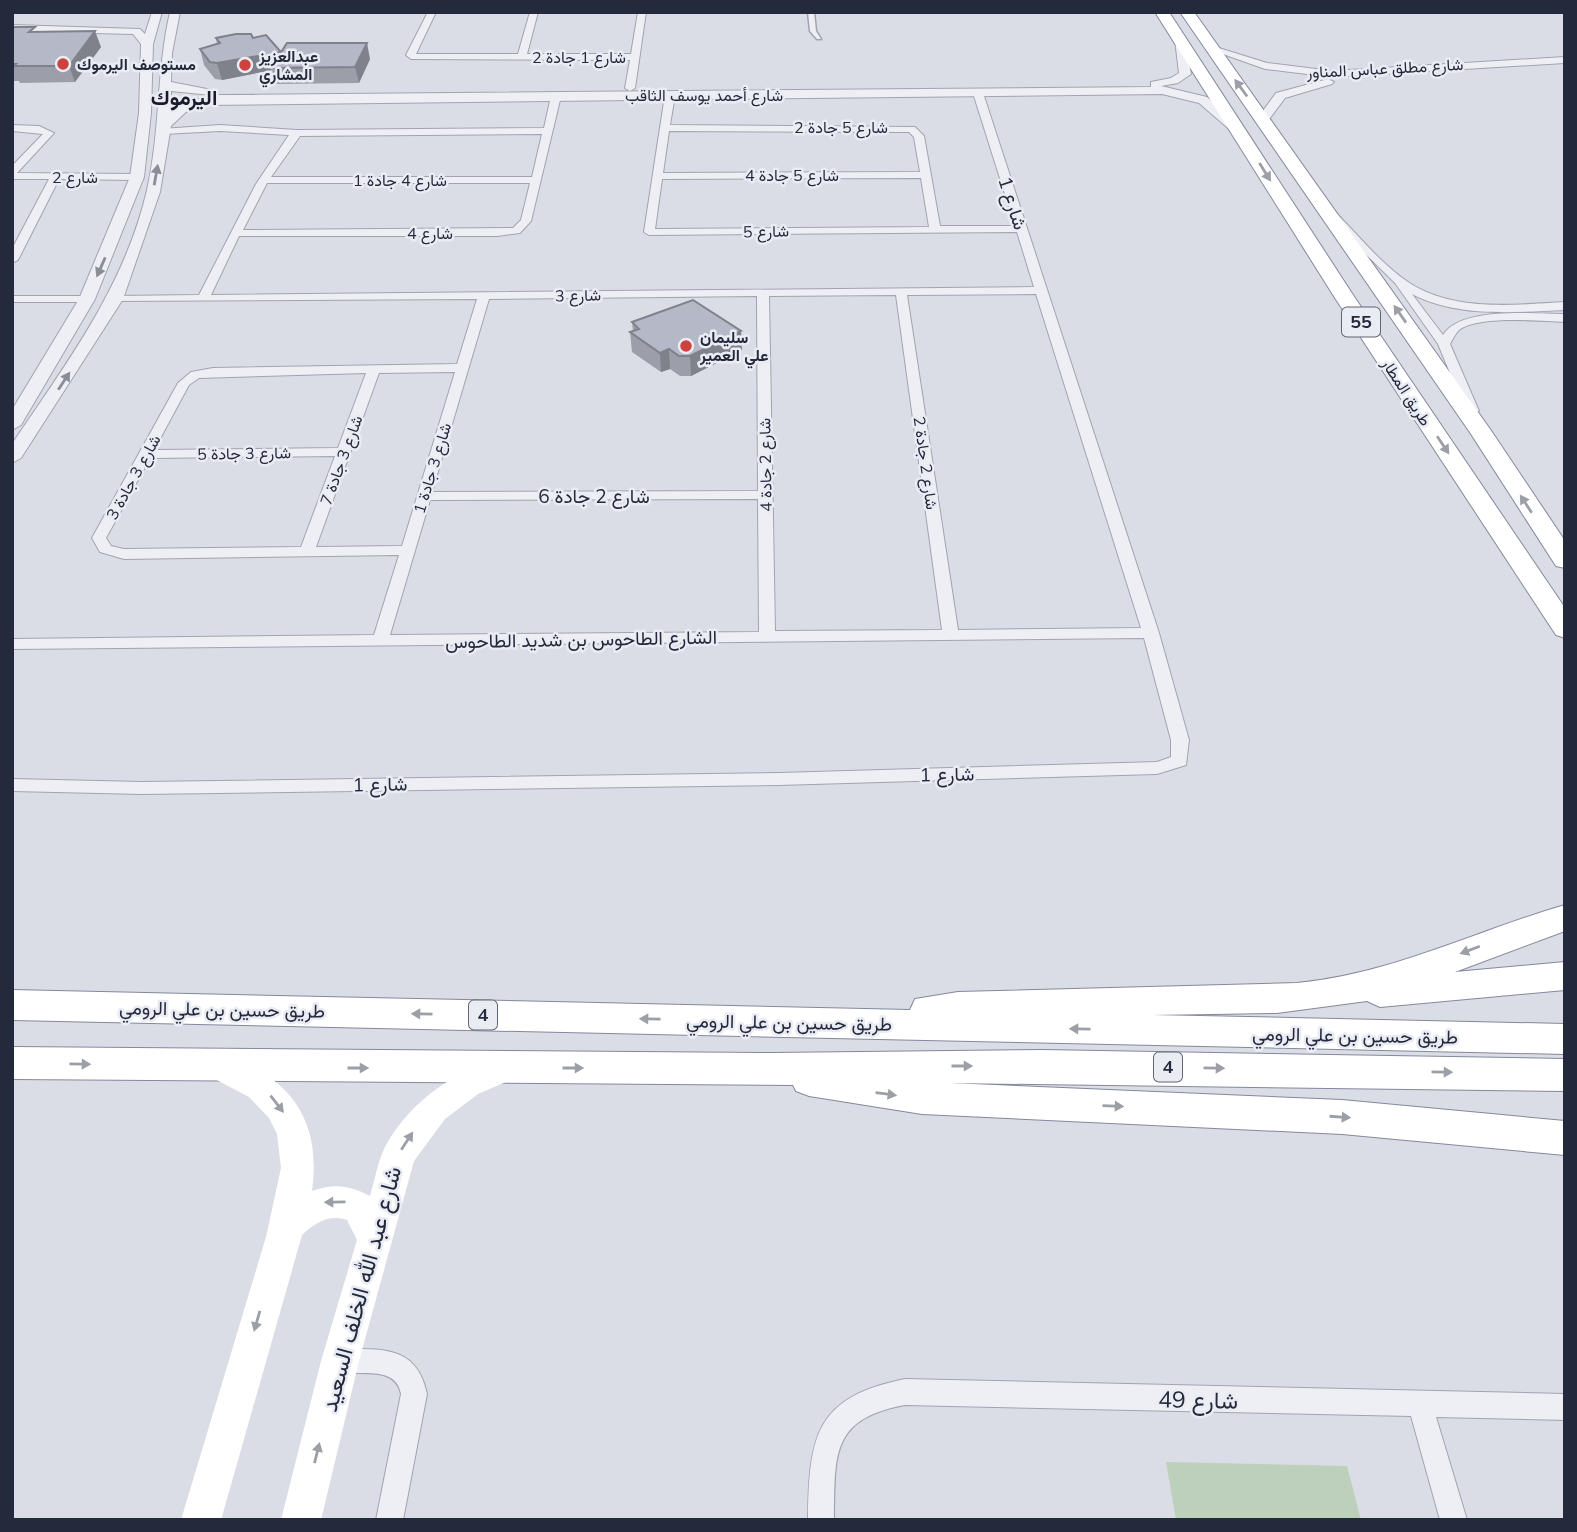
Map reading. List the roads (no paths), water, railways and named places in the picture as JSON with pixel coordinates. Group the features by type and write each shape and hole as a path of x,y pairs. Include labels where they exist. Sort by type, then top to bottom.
{"highway":[{"name":"طريق المطار","path":"1162,12 1565,629"},
{"name":"طريق المطار","path":"1188,12 1482,434 1565,560"},
{"path":"1340,993 1380,984 1549,922 1565,908"},
{"path":"840,1023 920,1010 1000,1003 1249,1000 1340,993 1420,991 1565,976"},
{"name":"طريق حسين بن علي الرومي","path":"12,1005 1565,1039"},
{"name":"طريق حسين بن علي الرومي","path":"12,1063 222,1067 771,1069 1042,1066 1565,1074"},
{"path":"771,1069 845,1088 922,1098 1329,1116 1565,1138"}],"main road":[{"path":"201,1520 285,1228 298,1167 293,1132 282,1110 267,1091 246,1077 222,1067"},
{"name":"شارع عبد الله الخلف السعيد","path":"301,1520 340,1362 392,1171 419,1124 449,1096 467,1084 505,1068"},
{"path":"285,1228 306,1209 320,1203 346,1202 366,1214 373,1236"}],"street":[{"path":"12,449 23,431 12,427 87,299 135,182 145,113 147,44 157,12"},
{"path":"12,458 114,299 137,244 164,128 163,83 175,12"},
{"name":"شارع 1 جادة 2","path":"432,12 410,55 414,57 635,57"},
{"name":"شارع 1 جادة 2","path":"522,57 534,12"},
{"path":"631,88 642,12"},
{"path":"811,12 813,31 819,38"},
{"path":"12,26 81,25 125,20"},
{"path":"81,25 136,31 147,44"},
{"name":"شارع أحمد يوسف الثاقب","path":"163,83 186,91 1150,84 1174,81 1185,74 1180,40"},
{"name":"شارع مطلق عباس المناور","path":"1210,46 1255,63 1299,72 1332,74 1565,66"},
{"name":"شارع مطلق عباس المناور","path":"1263,120 1268,104 1280,94 1301,87 1415,72 1565,60"},
{"path":"1094,91 1150,84"},
{"path":"698,95 739,92 746,89 744,87"},
{"path":"231,99 228,97 237,93 278,91"},
{"name":"شارع أحمد يوسف الثاقب","path":"164,128 178,109 191,103 231,99 1094,91 1186,93 1203,100 1240,132"},
{"name":"شارع 1","path":"12,785 156,788 779,779 1157,768 1180,761 1182,751 1151,633 978,93"},
{"name":"شارع 5","path":"670,95 649,232 1021,229"},
{"name":"شارع 4","path":"236,233 516,231 526,222 556,96"},
{"path":"12,128 39,129 49,133 12,174"},
{"path":"164,128 220,128 297,133 548,131"},
{"name":"شارع 5 جادة 2","path":"665,128 912,129 919,136 935,230"},
{"path":"203,298 265,180 289,138 297,133"},
{"name":"شارع 2","path":"12,174 135,182"},
{"name":"شارع 5 جادة 4","path":"658,176 927,174"},
{"path":"12,260 18,235 55,177"},
{"name":"شارع 4 جادة 1","path":"265,180 535,180"},
{"path":"135,182 138,192 133,209 147,210"},
{"path":"1329,212 1392,275 1444,344 1482,434"},
{"path":"121,218 133,218 127,236 137,244"},
{"path":"1392,275 1424,295 1460,304 1565,308"},
{"name":"شارع 3","path":"114,299 1041,290"},
{"name":"شارع 2 جادة 2","path":"901,291 951,635"},
{"name":"شارع 2 جادة 4","path":"762,293 766,637"},
{"name":"شارع 3 جادة 1","path":"381,640 484,295"},
{"path":"12,299 87,299"},
{"path":"1546,318 1540,314 1541,311 1565,308"},
{"path":"1444,344 1453,328 1466,323 1565,318"},
{"name":"شارع 3 جادة 3","path":"408,550 110,552 100,546 99,538 184,383 195,375 213,372 462,368"},
{"name":"شارع 3 جادة 7","path":"307,550 374,369"},
{"path":"37,422 27,421 44,385 42,377"},
{"name":"شارع 3 جادة 5","path":"145,454 344,452"},
{"name":"شارع 2 جادة 6","path":"424,496 765,495"},
{"name":"الشارع الطاحوس بن شديد الطاحوس","path":"12,644 1151,633"},
{"path":"340,1362 391,1363 402,1366 413,1382 414,1394 389,1520"},
{"name":"شارع 49","path":"821,1520 821,1480 827,1440 839,1420 854,1406 876,1395 905,1392 1565,1407"},
{"path":"1420,1405 1454,1520"}],"place":[{"name":"مستوصف اليرموك","path":"63,64"},
{"name":"عبدالعزيز المشاري","path":"245,65"},
{"name":"سليمان علي العمير","path":"686,346"}],"district":[{"name":"اليرموك","path":"184,98"}]}
